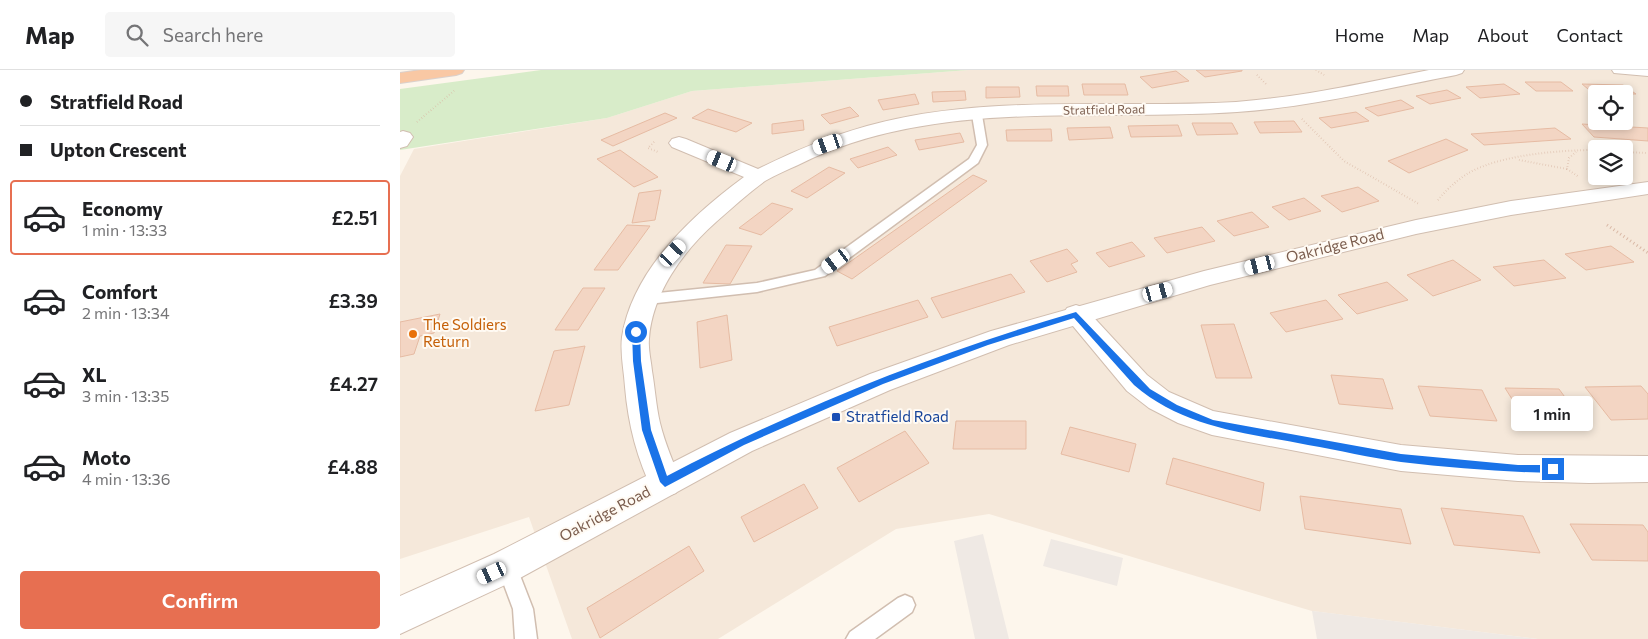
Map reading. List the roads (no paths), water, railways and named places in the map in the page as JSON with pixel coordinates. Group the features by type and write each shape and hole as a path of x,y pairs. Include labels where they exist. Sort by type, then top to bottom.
{"highway":[{"path":"400,78 458,78"}],"street":[{"name":"Stratfield Road","path":"665,482 646,430 637,361 636,332 648,299 673,253 703,221 758,176 807,152 857,135 898,124 977,115 1234,107 1287,103 1456,70"},
{"path":"1620,70 1648,70"},
{"path":"678,144 758,176"},
{"name":"Oakridge Road","path":"400,615 507,566 740,442 880,382 974,346 1076,314 1204,279 1416,227 1530,205 1648,188"},
{"path":"1076,314 1137,383 1174,408 1212,423 1401,458 1518,468 1648,469"}],"lane":[{"path":"648,299 706,294 798,280 820,273 974,161 982,146 977,115"},
{"path":"507,566 523,609 526,639"},
{"path":"857,639 905,605"}],"place":[{"name":"The Soldiers Return","path":"413,334"},
{"name":"Stratfield Road","path":"836,417"}]}
